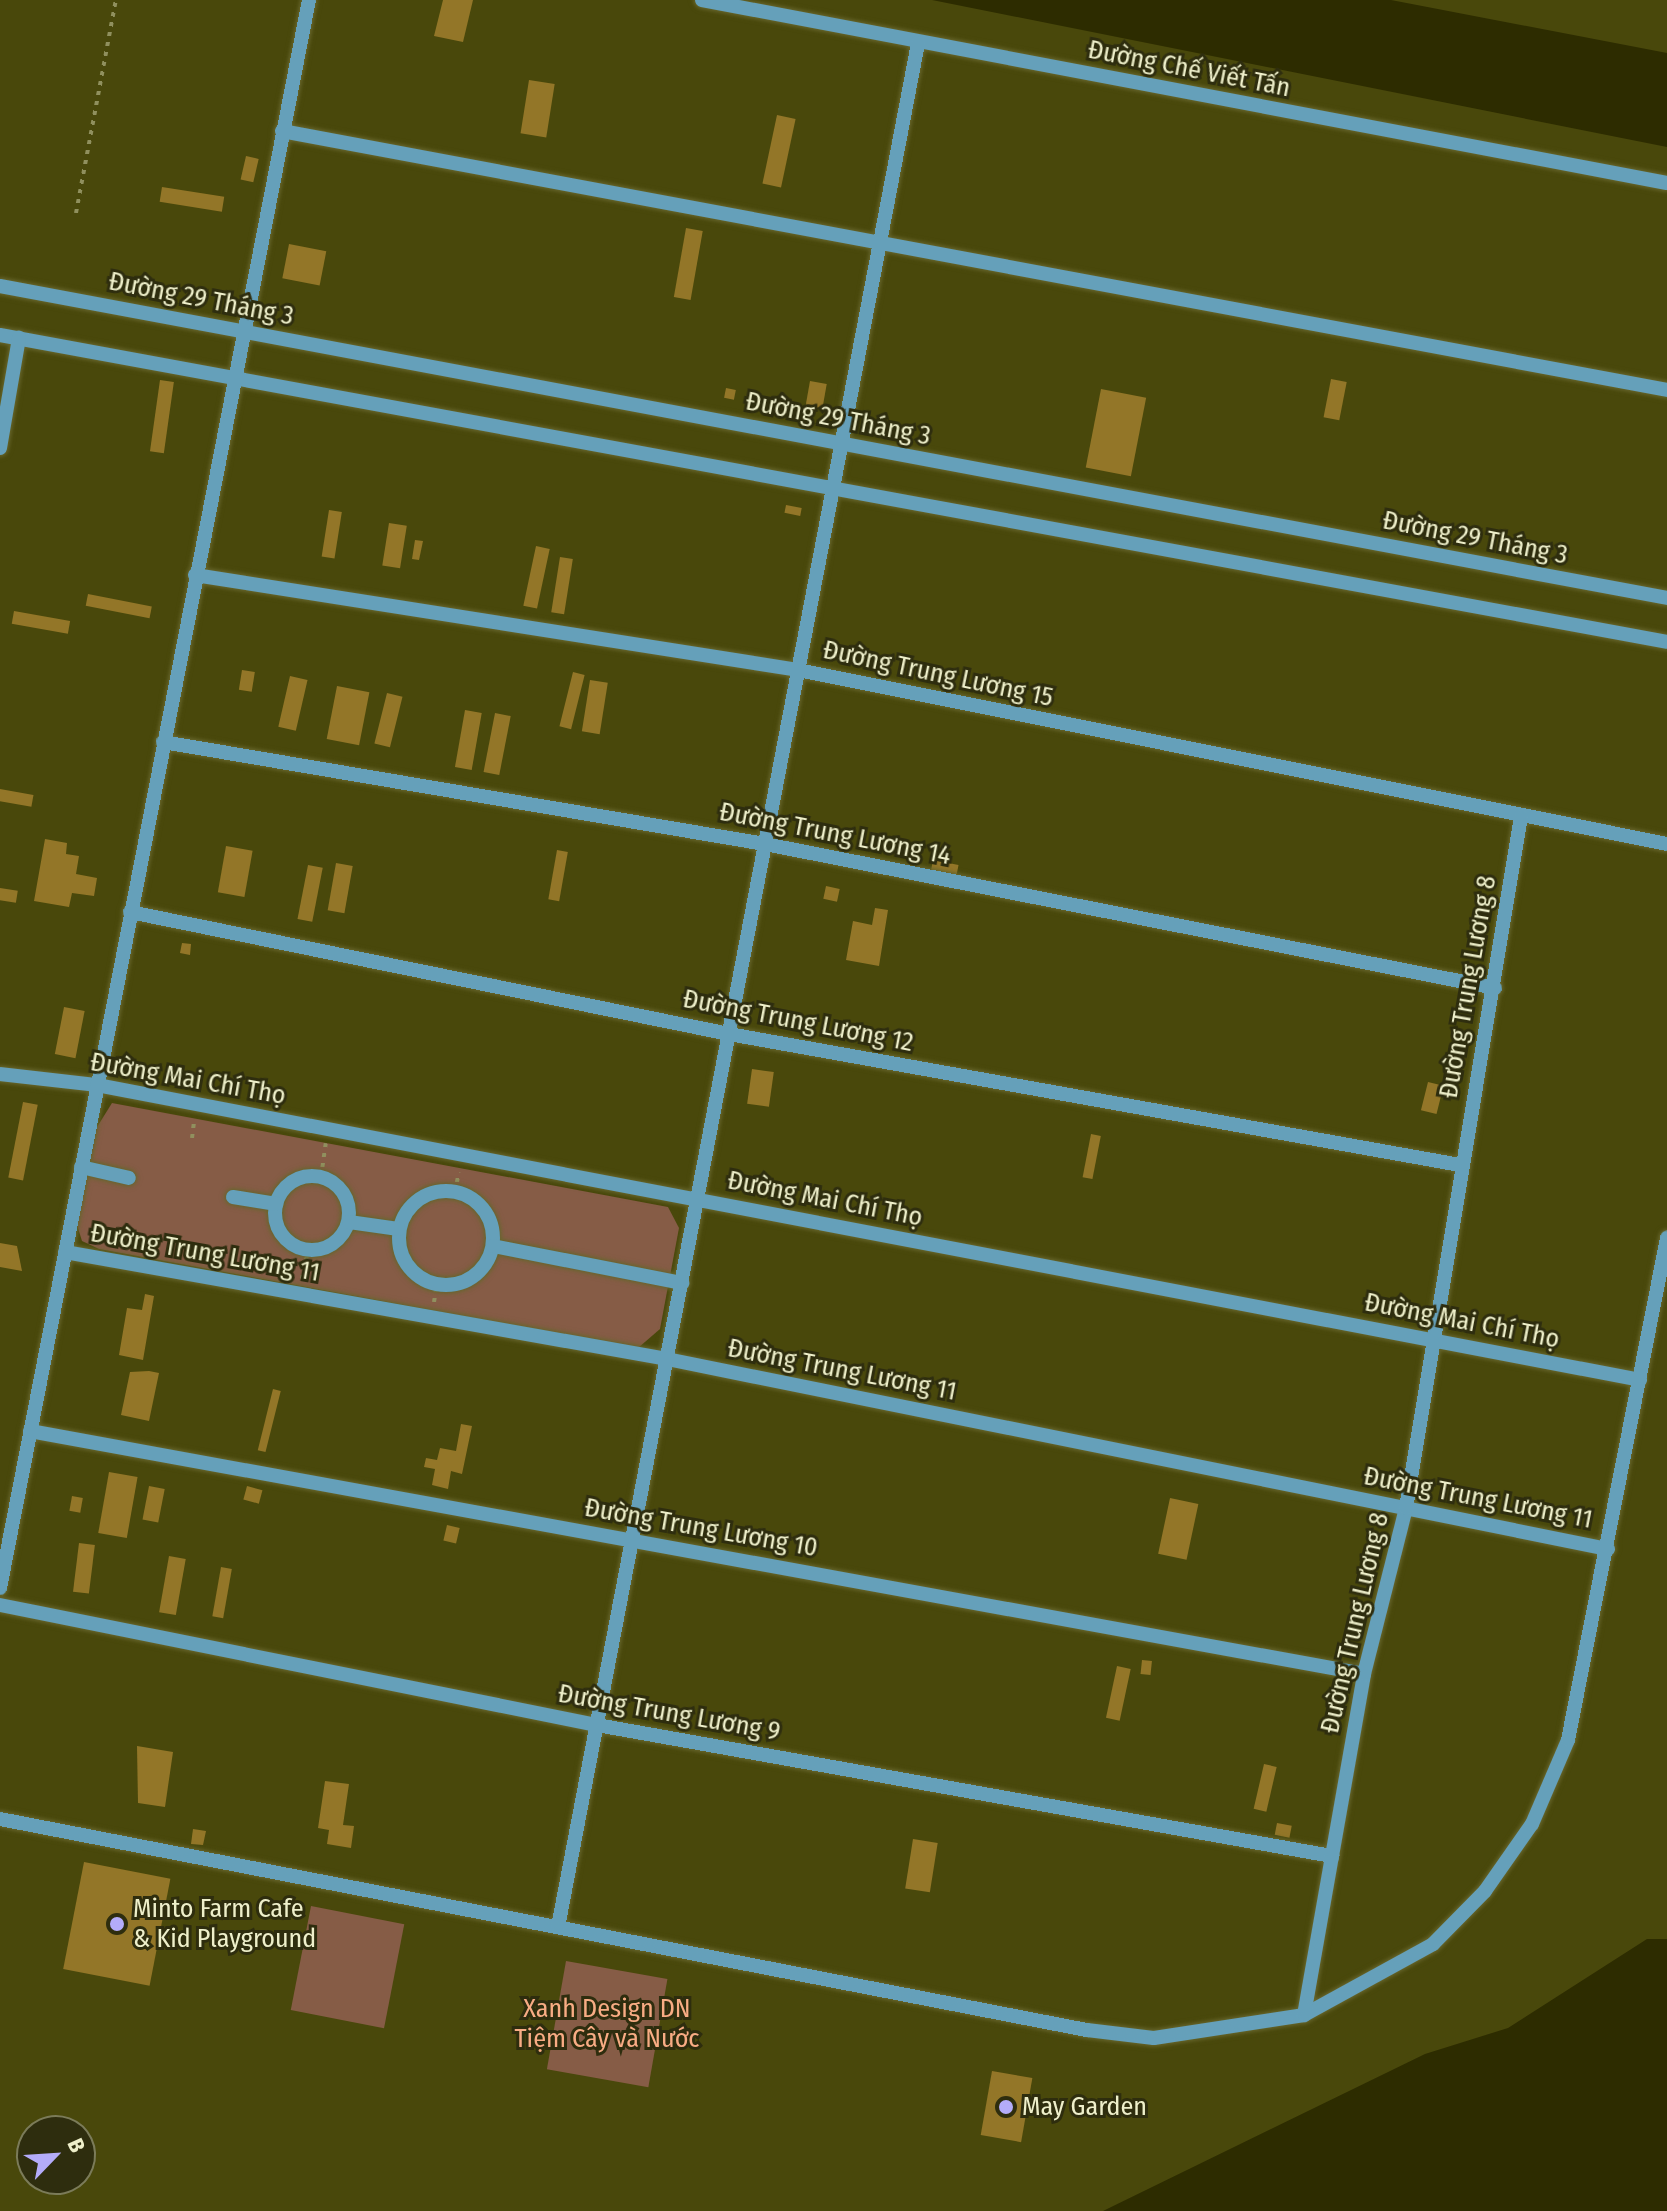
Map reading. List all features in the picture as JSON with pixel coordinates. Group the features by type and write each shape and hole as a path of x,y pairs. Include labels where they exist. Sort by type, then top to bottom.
{"street":[{"path":"0,1588 242,331 309,0"},
{"name":"Đường Chế Viết Tấn","path":"702,0 1667,183"},
{"path":"558,1927 918,43"},
{"path":"282,131 881,238 1667,390"},
{"name":"Đường 29 Tháng 3","path":"0,286 1667,598"},
{"path":"0,335 1667,642"},
{"path":"0,448 19,338"},
{"name":"Đường Trung Lương 15","path":"195,575 798,670 1667,844"},
{"name":"Đường Trung Lương 14","path":"163,742 765,844 1495,988"},
{"name":"Đường Trung Lương 8","path":"1304,2015 1364,1674 1406,1508 1430,1340 1495,988 1521,816"},
{"name":"Đường Trung Lương 12","path":"130,912 729,1034 1460,1165"},
{"name":"Đường Mai Chí Thọ","path":"0,1074 97,1085 1640,1380"},
{"path":"81,1167 129,1178"},
{"path":"321,1177 343,1192 349,1222 331,1246 308,1250 282,1234 276,1204 294,1180 321,1177"},
{"path":"449,1191 484,1209 493,1246 480,1271 444,1286 409,1267 399,1229 422,1197 449,1191"},
{"path":"233,1197 276,1204"},
{"path":"349,1222 399,1229"},
{"path":"0,1819 1154,2038 1304,2015 1433,1944 1485,1891 1532,1824 1568,1740 1667,1238"},
{"path":"493,1246 682,1283"},
{"name":"Đường Trung Lương 11","path":"65,1252 667,1359 1608,1549"},
{"name":"Đường Trung Lương 10","path":"30,1431 1364,1674"},
{"name":"Đường Trung Lương 9","path":"0,1605 597,1725 1332,1856"}],"path":[{"path":"76,213 116,0"},
{"path":"321,1177 328,1129"},
{"path":"299,1294 308,1250"}],"green space":[{"path":"112,1103 668,1207 679,1228 660,1329 638,1348 99,1249 82,1241 77,1225 97,1127"},
{"path":"311,1906 404,1924 384,2028 291,2010"},
{"name":"Xanh Design DN Tiệm Cây và Nước","path":"566,1961 667,1979 648,2087 547,2069"}],"shaded area":[{"path":"932,0 1391,0 1667,53 1667,147"},
{"path":"1647,1939 1667,1939 1667,2211 1103,2211 1425,2054 1508,2028"}],"building":[{"path":"443,0 473,0 463,42 434,36"},
{"path":"529,80 555,84 546,137 521,133"},
{"path":"777,115 796,119 781,187 762,183"},
{"path":"246,156 259,159 253,182 241,179"},
{"path":"162,187 224,197 222,212 160,202"},
{"path":"686,228 703,231 691,300 674,297"},
{"path":"289,244 326,251 320,286 282,278"},
{"path":"1331,379 1347,382 1339,420 1324,417"},
{"path":"160,380 174,382 164,453 150,451"},
{"path":"810,381 827,384 822,409 806,406"},
{"path":"726,388 736,390 734,400 724,398"},
{"path":"1101,389 1146,398 1131,476 1086,468"},
{"path":"786,505 802,508 800,516 784,513"},
{"path":"329,510 342,512 334,558 322,556"},
{"path":"389,523 407,526 400,568 382,565"},
{"path":"415,540 423,541 419,560 412,559"},
{"path":"536,546 550,549 537,609 523,606"},
{"path":"560,557 573,559 564,614 551,612"},
{"path":"88,594 152,606 150,618 86,606"},
{"path":"14,611 70,621 68,634 12,624"},
{"path":"242,670 255,672 252,692 239,690"},
{"path":"573,672 585,675 571,729 559,726"},
{"path":"290,676 308,680 296,731 278,727"},
{"path":"590,680 608,683 600,734 582,731"},
{"path":"337,686 369,692 359,745 327,739"},
{"path":"387,693 403,697 390,747 374,743"},
{"path":"465,710 482,713 472,770 455,767"},
{"path":"495,713 511,716 499,775 484,772"},
{"path":"0,789 33,795 31,807 0,801"},
{"path":"45,839 67,843 66,854 79,856 76,874 97,878 94,896 72,893 69,907 34,901"},
{"path":"226,846 253,851 244,897 218,892"},
{"path":"557,850 568,852 559,901 548,899"},
{"path":"933,860 959,865 957,875 931,870"},
{"path":"336,863 353,866 344,913 328,910"},
{"path":"308,865 323,868 312,922 298,919"},
{"path":"826,886 840,889 837,902 823,899"},
{"path":"0,888 18,891 16,903 0,900"},
{"path":"875,908 888,910 879,966 846,960 853,921 872,925"},
{"path":"182,943 191,944 190,955 180,953"},
{"path":"64,1007 85,1011 75,1058 55,1054"},
{"path":"752,1069 774,1072 769,1107 747,1104"},
{"path":"1428,1082 1444,1086 1437,1114 1421,1110"},
{"path":"23,1102 38,1105 23,1180 8,1178"},
{"path":"1091,1134 1101,1136 1092,1179 1083,1177"},
{"path":"0,1243 17,1246 22,1271 0,1267"},
{"path":"145,1294 154,1296 143,1360 119,1355 127,1308 142,1310"},
{"path":"130,1372 159,1373 149,1421 121,1415"},
{"path":"273,1389 281,1391 266,1452 258,1450"},
{"path":"461,1424 472,1426 462,1474 451,1471 448,1489 432,1485 435,1469 424,1467 426,1458 437,1460 440,1448 456,1451"},
{"path":"109,1472 138,1477 127,1538 98,1533"},
{"path":"149,1486 165,1489 158,1522 143,1519"},
{"path":"247,1486 262,1490 259,1504 243,1500"},
{"path":"72,1496 83,1498 80,1513 69,1511"},
{"path":"1170,1498 1198,1504 1187,1560 1158,1554"},
{"path":"447,1525 460,1528 456,1544 443,1541"},
{"path":"79,1543 95,1545 89,1594 73,1592"},
{"path":"169,1556 186,1559 176,1615 159,1612"},
{"path":"221,1567 232,1569 223,1618 212,1616"},
{"path":"1142,1660 1152,1661 1150,1675 1141,1674"},
{"path":"1117,1666 1131,1669 1120,1721 1106,1718"},
{"path":"137,1746 173,1752 165,1807 138,1803"},
{"path":"1264,1764 1277,1767 1266,1812 1254,1809"},
{"path":"325,1781 349,1784 343,1825 354,1826 351,1848 327,1844 329,1830 318,1828"},
{"path":"1277,1823 1292,1826 1289,1838 1275,1835"},
{"path":"193,1829 206,1831 203,1845 191,1844"},
{"path":"913,1839 938,1843 930,1892 905,1888"},
{"name":"Minto Farm Cafe & Kid Playground","path":"84,1862 170,1879 150,1986 63,1969"},
{"name":"May Garden","path":"992,2071 1032,2078 1021,2142 981,2135"}],"place":[{"name":"Minto Farm Cafe & Kid Playground","path":"117,1924"},
{"name":"May Garden","path":"1006,2107"}]}
